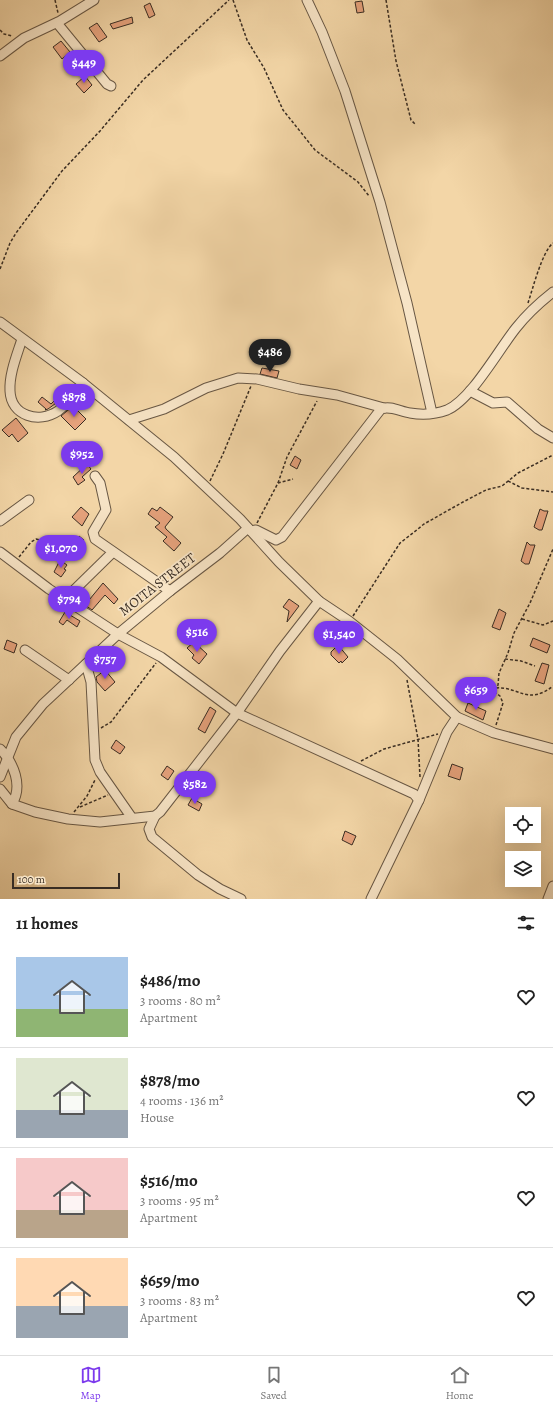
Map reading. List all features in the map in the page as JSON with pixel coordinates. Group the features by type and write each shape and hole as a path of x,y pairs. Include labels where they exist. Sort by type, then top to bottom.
{"street":[{"path":"0,56 24,38 58,22 94,0"},
{"path":"307,0 346,91 380,202 407,304 432,413"},
{"path":"58,22 107,84 111,86"},
{"path":"129,420 164,409 206,388 233,378 254,379 384,408 419,414 432,413 448,409 457,404 470,391 516,328 532,309 553,292"},
{"path":"0,322 83,383 174,457 251,530 279,562 319,601 349,621 400,662 457,717 494,733 553,749"},
{"path":"22,339 10,389 13,404 17,411 28,416 40,416 54,413 65,405 83,383"},
{"path":"470,391 493,403 507,402 538,429 553,438"},
{"path":"251,530 276,540 282,537 381,409 384,408"},
{"path":"95,476 100,484 106,510 93,534 98,543 170,591"},
{"path":"0,521 29,500"},
{"name":"MOITA STREET","path":"0,777 20,731 43,704 118,634 170,591 251,530"},
{"path":"0,552 49,589 118,634 161,657 237,713 414,794 419,800"},
{"path":"65,599 113,552"},
{"path":"241,899 220,889 198,875 152,837 149,829 155,816 237,713 280,651 319,601"},
{"path":"25,650 69,680"},
{"path":"86,664 91,682 95,760 100,772 132,818"},
{"path":"370,899 419,800 447,732 457,717"},
{"path":"0,749 8,756 14,771 18,789 17,796 12,804"},
{"path":"0,789 12,804 35,812 68,819 100,822 155,816"},
{"path":"548,899 553,886"}],"path":[{"path":"55,0 58,22"},
{"path":"0,268 10,243 16,233 62,171 100,131 152,70 229,0"},
{"path":"233,0 251,47 264,68 278,102 292,123 315,150 358,182 372,199 380,202"},
{"path":"386,0 396,61 411,120 416,125"},
{"path":"0,30 9,36 24,38"},
{"path":"527,304 549,246 553,243"},
{"path":"206,488 223,454 238,414 254,379"},
{"path":"251,530 278,483 287,457 321,393"},
{"path":"349,621 400,543 424,524 486,490 502,486 518,473 553,455"},
{"path":"278,483 292,479"},
{"path":"508,481 522,488 553,492"},
{"path":"14,563 33,540 36,539 62,545"},
{"path":"494,733 503,703 500,696 494,693 499,673 514,633 522,619 553,549"},
{"path":"522,619 543,625 553,622"},
{"path":"93,737 100,729 114,719 161,657"},
{"path":"505,659 521,661 535,666"},
{"path":"407,679 418,739 420,783"},
{"path":"496,688 505,687 528,696 545,691 553,686"},
{"path":"353,767 373,753 447,732"},
{"path":"68,819 79,807 100,772"},
{"path":"79,807 115,792"}],"building":[{"path":"362,1 364,12 357,13 355,2"},
{"path":"150,3 155,15 149,18 144,6"},
{"path":"132,17 133,23 113,29 110,24"},
{"path":"97,23 107,37 99,42 89,28"},
{"path":"61,41 70,52 62,59 53,47"},
{"path":"85,76 92,85 84,93 76,84"},
{"path":"262,368 279,371 277,378 260,374"},
{"path":"60,395 63,398 45,410 46,409 38,402 42,397 51,404"},
{"path":"73,406 86,419 75,430 61,416"},
{"path":"16,418 28,433 18,442 12,434 9,437 2,430"},
{"path":"295,456 301,460 297,469 290,465"},
{"path":"87,464 91,469 82,477 85,480 78,485 73,477"},
{"path":"81,507 89,514 82,526 72,517"},
{"path":"160,507 173,517 165,527 181,543 174,551 163,541 167,537 155,527 160,523 148,514 152,508 157,511"},
{"path":"540,509 548,511 542,530 534,527"},
{"path":"79,536 84,540 72,554 68,550"},
{"path":"527,542 530,545 535,545 529,564 525,564 521,561"},
{"path":"60,560 67,565 64,569 66,570 61,577 54,572"},
{"path":"103,583 118,599 114,604 105,595 92,610 85,605"},
{"path":"289,599 299,606 287,622 289,611 283,607"},
{"path":"499,609 506,613 500,630 492,627"},
{"path":"65,612 80,621 77,627 67,620 63,625 59,622"},
{"path":"533,638 550,645 547,653 530,646"},
{"path":"7,640 17,644 14,653 4,649"},
{"path":"194,642 207,654 199,664 192,658 194,655 187,648"},
{"path":"338,645 348,657 342,663 341,661 339,663 331,655 331,652"},
{"path":"542,663 549,665 544,684 535,681"},
{"path":"105,670 115,682 105,691 97,682 96,677"},
{"path":"468,703 486,711 483,720 465,711"},
{"path":"210,707 216,711 205,733 198,729"},
{"path":"116,740 125,747 120,754 111,748"},
{"path":"452,764 463,768 460,780 448,776"},
{"path":"167,766 174,771 168,780 161,775"},
{"path":"192,798 202,804 199,811 188,805"},
{"path":"345,831 356,836 352,845 342,840"}]}
